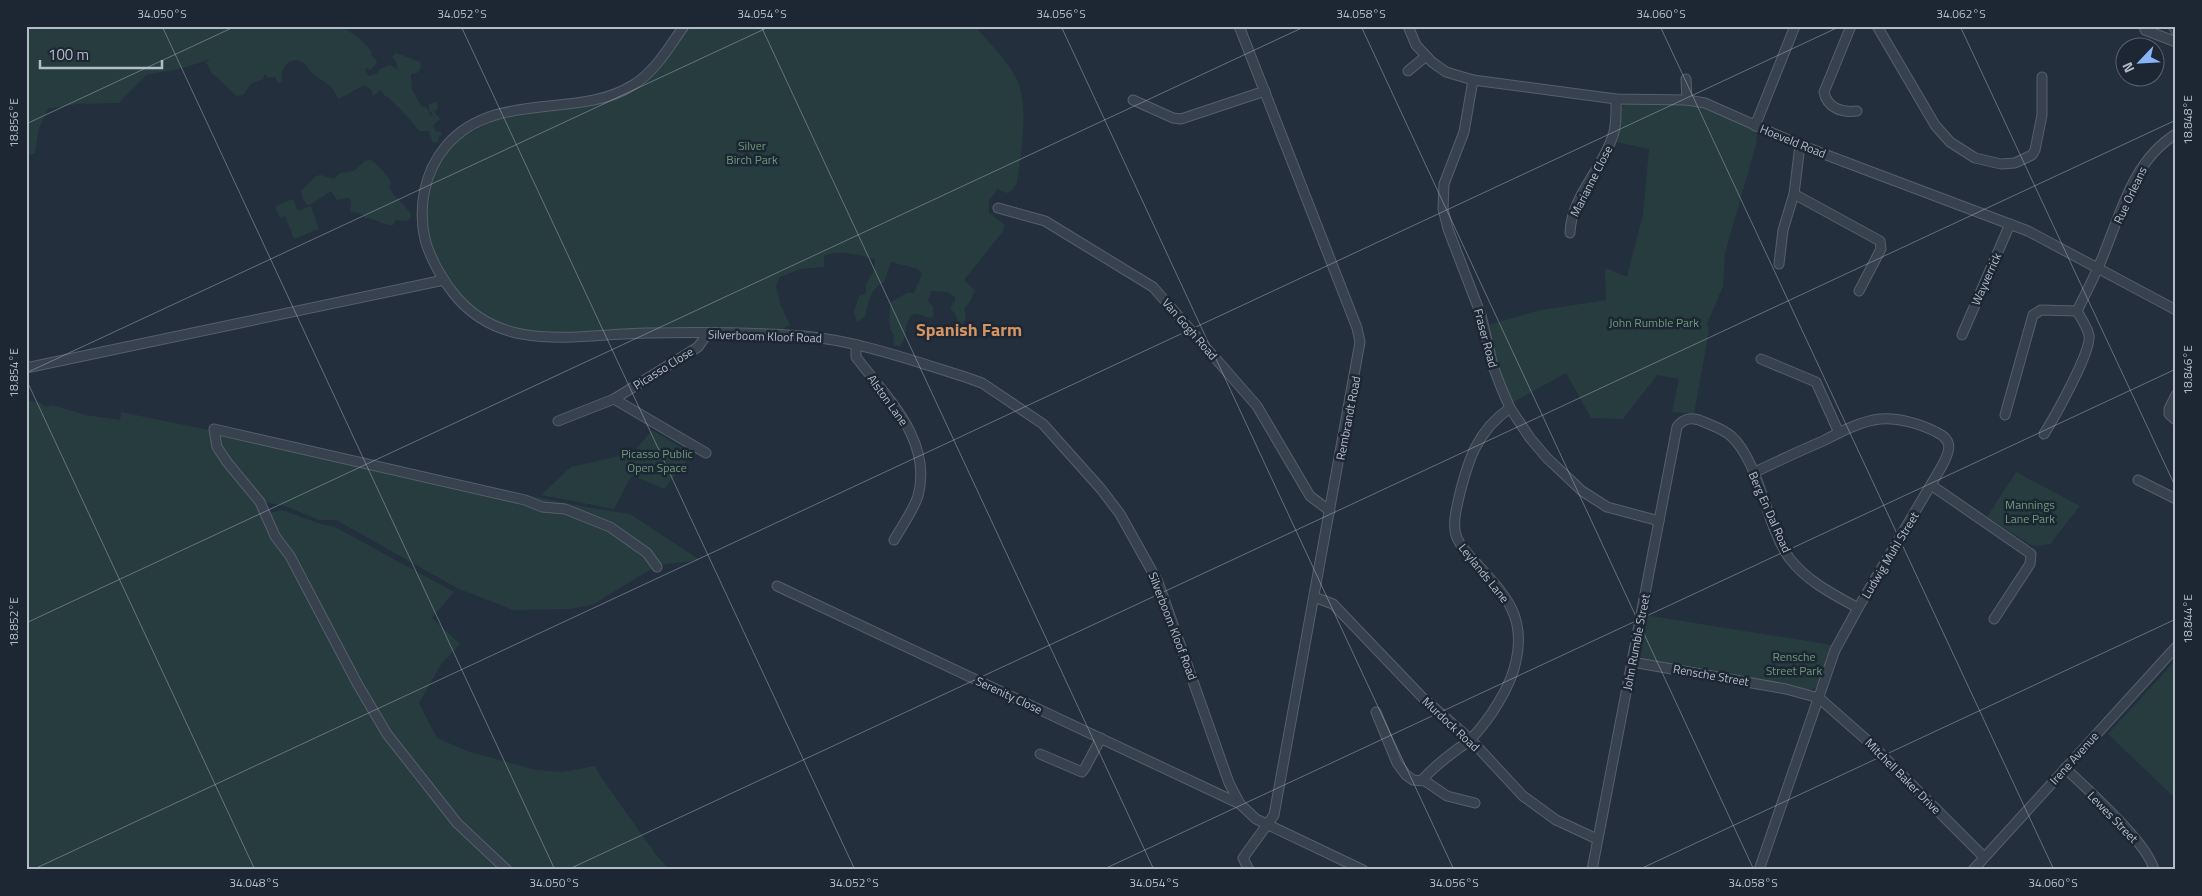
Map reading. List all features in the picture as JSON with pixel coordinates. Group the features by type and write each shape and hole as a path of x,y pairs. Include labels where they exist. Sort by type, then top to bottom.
{"street":[{"name":"Silverboom Kloof Road","path":"684,26 648,74 634,85 619,92 591,100 536,106 491,117 477,122 448,143 438,156 428,177 422,210 427,245 444,280 459,300 479,318 506,331 525,336 555,337 644,333 804,336 832,339 856,345 957,374 982,384 1043,424 1101,489 1125,522 1158,582 1227,776 1240,804 1247,812 1267,825 1363,870"},
{"name":"Rembrandt Road","path":"1240,26 1360,336 1360,353 1274,815 1243,858 1249,870"},
{"name":"Hoeveld Road","path":"1408,26 1416,45 1425,57 1446,72 1473,80 1616,99 1687,100 1705,103 1800,145 2028,231 2099,267 2176,310"},
{"path":"1755,126 1795,26"},
{"path":"1851,26 1824,92 1825,98 1832,106 1843,112 1857,111"},
{"path":"2144,26 2145,30 2176,42"},
{"path":"2173,26 2176,31"},
{"path":"1879,27 1934,125 1950,142 1975,158 1994,163 2015,163 2032,155 2035,150 2042,115 2042,77"},
{"path":"1408,71 1425,57"},
{"path":"1686,79 1687,100"},
{"name":"Fraser Road","path":"1473,80 1464,132 1444,184 1444,209 1448,229 1481,315 1493,366 1510,408 1523,429 1547,458 1589,497 1616,511 1659,521"},
{"path":"1133,100 1173,118 1181,119 1265,91"},
{"name":"Marianne Close","path":"1570,233 1573,210 1601,163 1612,138 1616,99"},
{"name":"Rue Orleans","path":"2077,311 2099,267 2140,168 2153,152 2176,134"},
{"path":"1779,264 1783,230 1794,194 1800,145"},
{"path":"1794,194 1880,241 1881,248 1859,291"},
{"name":"Van Gogh Road","path":"998,208 1045,221 1153,286 1257,406 1310,496 1330,511"},
{"name":"Wayverrick","path":"1962,335 2010,224"},
{"path":"26,368 444,280"},
{"path":"2006,415 2033,315 2041,310 2077,311 2088,330 2089,341 2063,401 2044,434"},
{"name":"Picasso Close","path":"558,422 614,399 698,347 708,333"},
{"name":"Alston Lane","path":"856,345 856,357 899,412 909,428 918,455 920,474 918,495 894,540"},
{"path":"1761,360 1816,382 1839,433"},
{"path":"2176,395 2169,409 2170,414 2176,420"},
{"name":"Picasso Close","path":"614,399 706,453"},
{"name":"Leylands Lane","path":"1422,780 1429,772 1471,740 1499,701 1516,661 1520,637 1516,618 1506,598 1460,543 1456,532 1457,508 1472,452 1483,434 1496,419 1510,408"},
{"name":"John Rumble Street","path":"1592,870 1678,427 1687,419"},
{"name":"Berg En Dal Road","path":"1687,419 1701,420 1730,435 1742,450 1782,545 1789,557 1807,577 1858,608"},
{"name":"Ludwig Muhl Street","path":"1753,473 1839,433 1870,421 1886,419 1913,424 1937,432 1948,440 1950,449 1932,485 1835,650 1759,870"},
{"path":"508,870 457,823 387,734 358,685 290,556 275,536 260,502 226,462 217,447 214,429 525,500 542,507 565,508 610,527 647,553 657,567"},
{"path":"2138,480 2176,499"},
{"path":"1932,485 2030,554 2030,564 1994,619"},
{"name":"Serenity Close","path":"777,586 1240,804"},
{"name":"Murdock Road","path":"1314,597 1333,604 1423,698 1471,740 1534,805 1568,827 1598,839"},
{"name":"Irene Avenue","path":"1973,870 2176,647"},
{"name":"Rensche Street","path":"1632,662 1786,689 1819,698"},
{"name":"Mitchell Baker Drive","path":"1819,698 1869,742 1984,857"},
{"path":"1376,712 1401,770 1412,780 1422,780 1447,796 1475,803"},
{"path":"1040,754 1082,772 1086,768 1101,738"},
{"path":"1433,787 1438,767"},
{"name":"Lewes Street","path":"2065,768 2135,838 2151,860 2154,870"}],"green space":[{"path":"26,26 335,26 356,36 372,52 371,55 377,63 370,70 367,68 365,70 369,76 378,73 380,69 390,65 398,70 396,61 392,57 396,53 420,62 421,67 417,73 411,74 412,89 421,106 426,107 432,117 429,104 437,102 438,108 434,112 440,119 433,126 442,135 439,136 438,142 433,143 429,131 419,131 381,90 373,96 372,91 365,85 338,99 331,87 297,60 289,62 283,69 282,82 278,83 275,77 267,78 264,75 263,79 251,84 243,95 236,96 211,72 206,62 210,59 183,68 146,75 119,103 77,104 48,109 39,128 35,153 26,156"},
{"name":"Silver Birch Park","path":"689,26 786,26 789,29 792,26 975,26 1014,74 1022,98 1023,127 1017,183 1007,193 997,189 989,201 989,213 1004,224 1004,230 964,280 975,290 970,302 964,308 966,317 963,324 958,324 956,315 950,308 955,301 955,297 947,292 931,291 928,301 933,307 934,316 930,318 914,314 911,316 908,320 903,342 900,346 895,346 893,343 894,335 889,324 891,302 907,293 914,293 922,274 918,269 891,262 884,282 875,289 870,297 865,317 857,322 854,312 859,296 866,293 866,284 874,271 875,259 843,253 824,256 824,267 801,269 780,277 776,286 781,306 790,325 781,330 665,327 592,332 527,332 499,325 460,299 437,262 429,239 426,218 428,189 438,163 449,149 463,137 493,121 519,113 590,104 623,94 638,86 663,64"},
{"name":"John Rumble Park","path":"1626,103 1679,104 1709,109 1740,122 1757,132 1756,145 1725,253 1723,286 1707,324 1709,331 1694,414 1672,412 1679,379 1657,375 1623,419 1591,418 1566,373 1512,403 1498,368 1488,325 1541,310 1606,300 1605,268 1627,277 1643,214 1649,149 1616,142 1619,110"},
{"path":"370,160 385,173 391,183 389,187 391,191 407,208 411,216 408,221 396,220 393,225 390,225 365,218 362,214 350,211 351,203 349,198 337,200 331,191 308,205 303,200 301,191 316,176 321,175 334,179 340,173 352,171 365,161"},
{"path":"293,199 298,211 311,206 319,229 294,239 285,216 280,218 275,206"},
{"path":"26,400 40,403 46,407 52,405 86,415 120,420 121,412 585,507 630,514 700,560 658,565 592,605 569,609 513,610 457,588 336,520 319,520 288,507 262,501 243,490 263,515 282,510 335,527 454,592 432,618 460,644 442,663 419,703 437,738 467,751 536,770 562,772 595,766 656,855 670,870 26,870"},
{"name":"Picasso Public Open Space","path":"652,430 687,451 687,461 664,489 632,475 614,509 541,495 571,467 633,453"},
{"name":"Mannings Lane Park","path":"2016,472 2080,506 2050,544 2036,546 2029,544 1987,517"},
{"name":"Rensche Street Park","path":"1645,615 1832,645 1819,685 1808,690 1646,660 1640,656 1639,651"},
{"path":"2176,660 2176,799 2108,734"}],"district":[{"name":"Spanish Farm","path":"969,329"}]}
